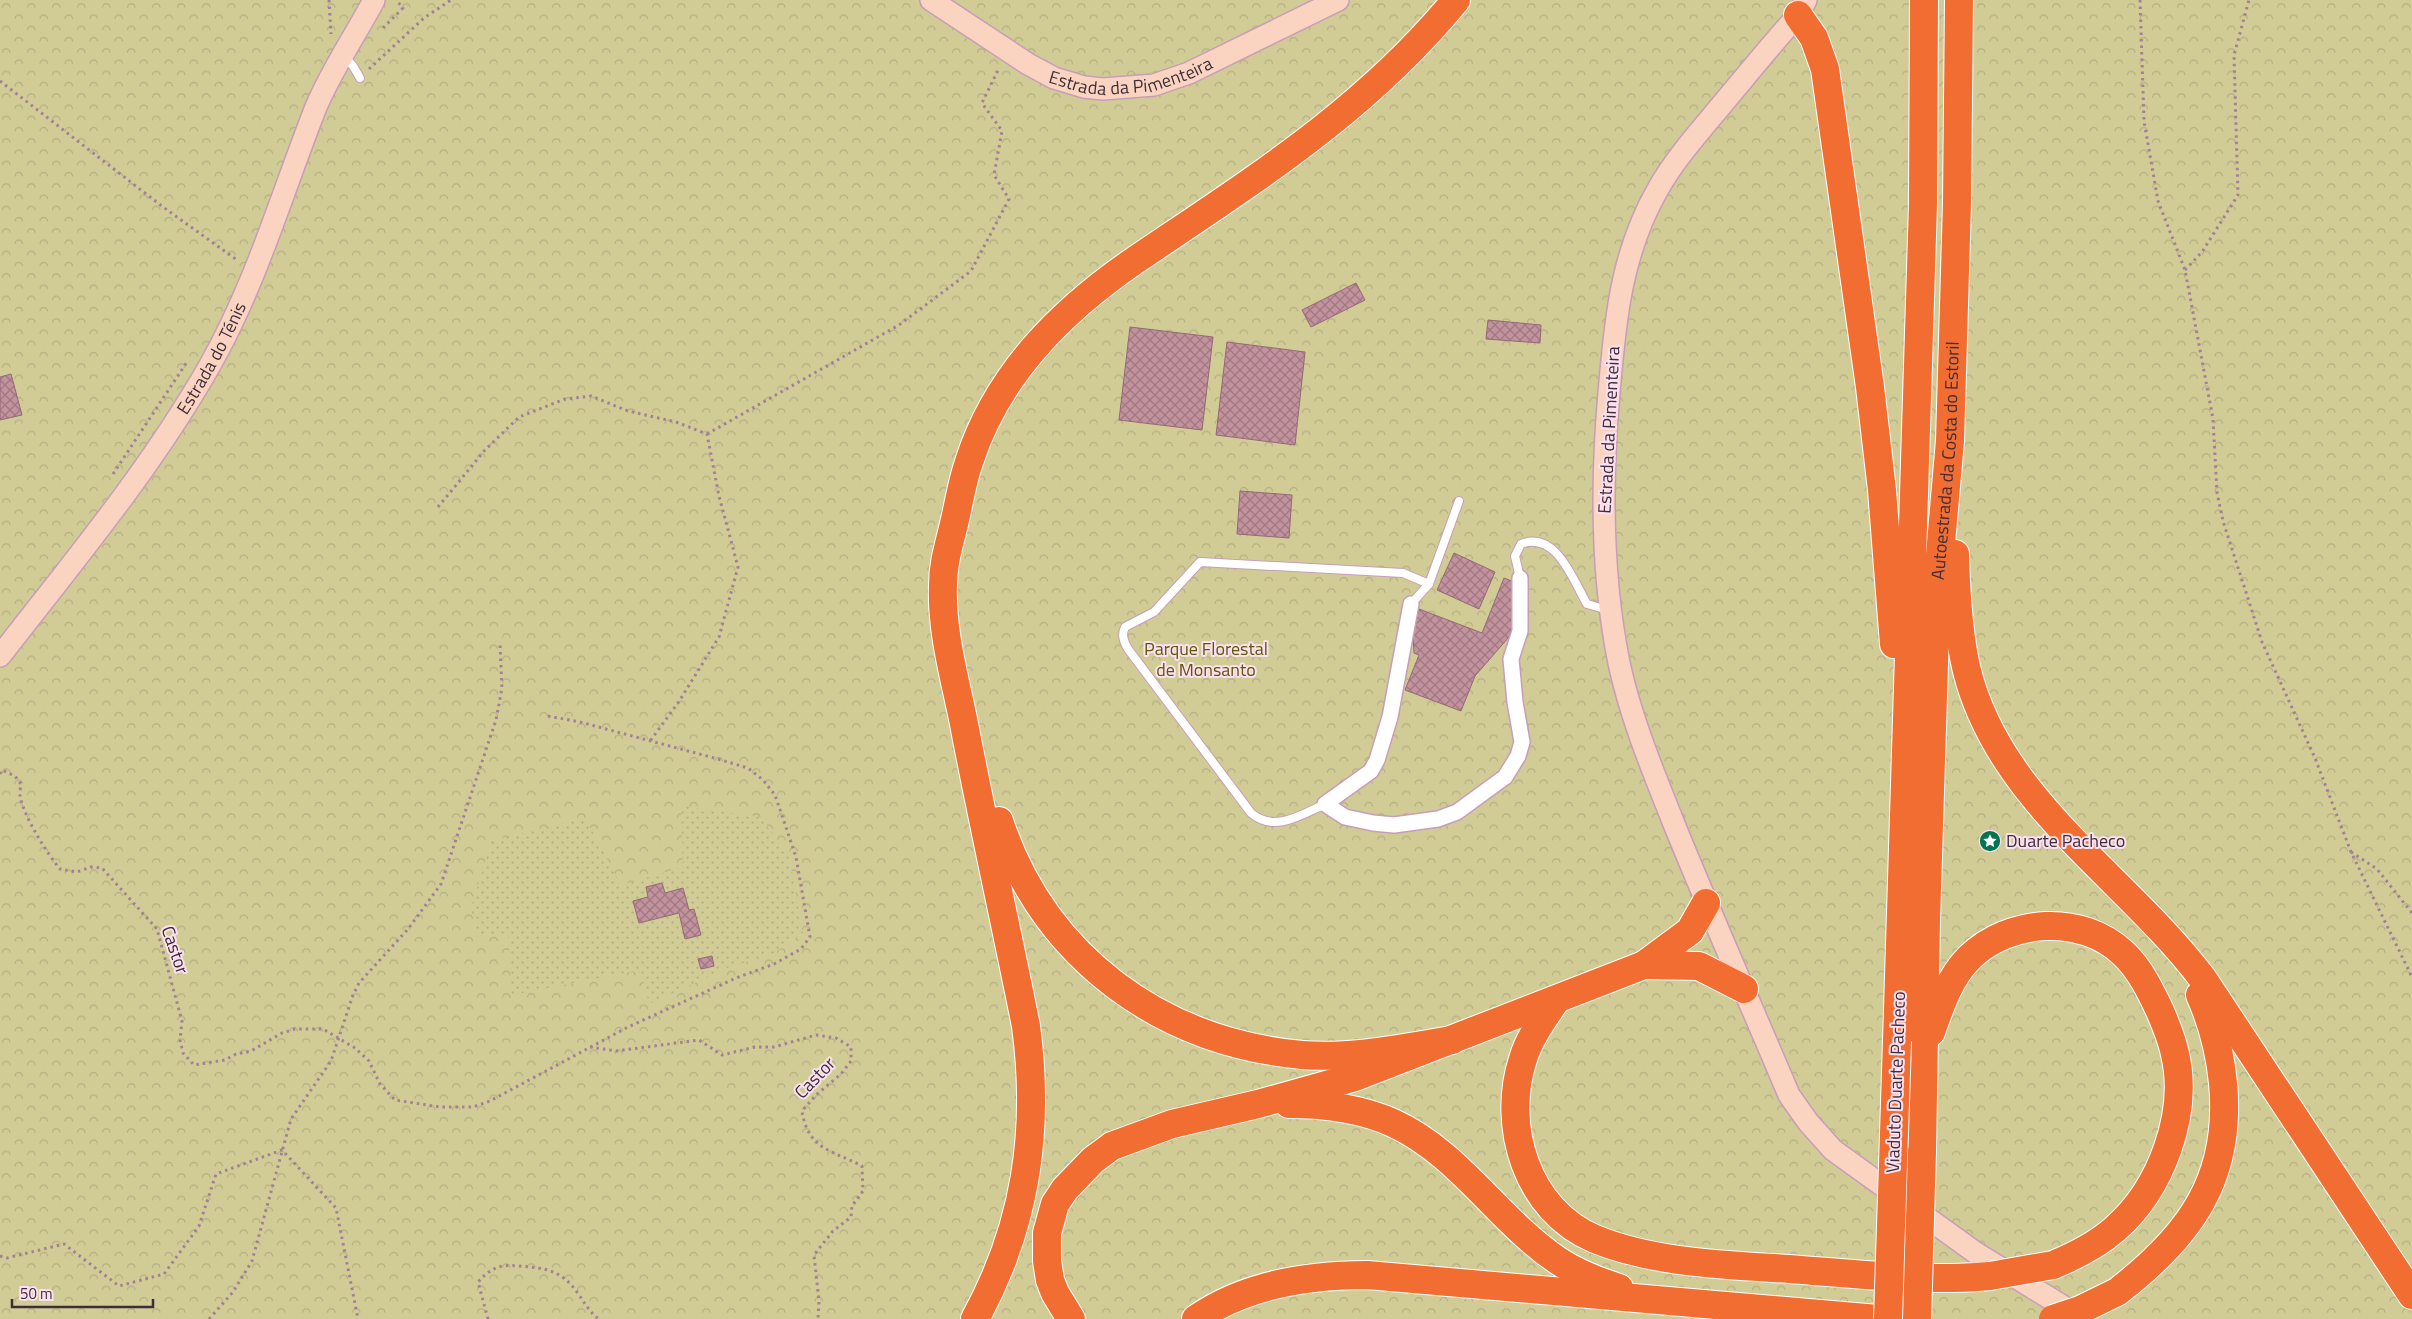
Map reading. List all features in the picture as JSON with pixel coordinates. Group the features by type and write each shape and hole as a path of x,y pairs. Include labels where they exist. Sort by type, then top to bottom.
{"highway":[{"path":"975,1319 988,1294 1022,1199 1030,1141 1031,1086 1026,1026 973,772 946,628 942,589 944,556 967,469 980,434 996,400 1042,338 1070,310 1101,285 1262,176 1334,122 1393,70 1456,0"},
{"name":"Autoestrada da Costa do Estoril","path":"1903,845 1923,195 1924,0"},
{"name":"Autoestrada da Costa do Estoril","path":"1926,921 1936,600 1950,441 1957,203 1959,0"},
{"path":"1802,7 1825,69 1870,388 1882,490 1894,641 1903,845"},
{"path":"1950,441 1956,596 1967,671 1980,710 2004,756 2036,800 2171,938 2203,978 2300,1129 2412,1295"},
{"path":"954,524 952,569 957,628 982,763 1013,861 1025,886 1072,947 1099,973 1150,1010 1206,1035 1229,1041 1302,1055 1336,1056 1452,1040"},
{"name":"Viaduto Duarte Pacheco","path":"1888,1319 1903,845"},
{"path":"1071,1319 1055,1294 1050,1280 1046,1245 1055,1204 1076,1175 1112,1146 1172,1124 1258,1104 1355,1077 1644,965 1690,931 1706,903"},
{"path":"2053,1319 2080,1310 2117,1292 2140,1274 2174,1241 2205,1196 2221,1154 2225,1125 2222,1069 2209,1016 2183,967 2139,905"},
{"name":"Viaduto Duarte Pacheco","path":"1916,1319 1925,1050 1926,921"},
{"path":"1556,1000 1523,1058 1517,1085 1514,1119 1519,1147 1534,1183 1551,1207 1570,1224 1594,1239 1638,1252 1735,1265 1950,1278 1990,1276 2053,1265 2093,1245 2114,1230 2133,1211 2159,1171 2169,1144 2176,1114 2179,1086 2176,1055 2167,1027 2142,977 2124,954 2104,940 2079,929 2052,926 2029,928 2007,933 1988,943 1968,959 1955,976 1944,997 1925,1050"},
{"path":"1644,965 1699,966 1744,989"},
{"path":"1258,1104 1337,1106 1360,1111 1393,1123 1415,1134 1443,1155 1535,1242 1557,1260 1597,1281 1663,1301"},
{"path":"1207,1313 1265,1288 1290,1281 1335,1275 1367,1275 1458,1281 1878,1319"}],"main road":[{"name":"Estrada do Ténis","path":"361,24 374,0"},
{"name":"Estrada do Ténis","path":"0,656 159,446 210,364 242,298 274,223 317,106 334,48 389,0"},
{"name":"Estrada da Pimenteira","path":"932,0 1007,51 1054,78 1084,87 1103,89 1146,86 1189,73 1338,0"},
{"name":"Estrada da Pimenteira","path":"1802,7 1698,133 1658,188 1631,245 1619,300 1605,440 1602,512 1610,611 1631,709 1706,903 1789,1095 1808,1122 1833,1150 1976,1252 2082,1319"}],"street":[{"path":"1411,604 1400,654 1390,717 1377,760 1371,771 1325,804 1345,817 1373,824 1394,825 1438,819 1464,808 1505,777 1518,756 1522,742 1515,702 1511,659 1520,631 1520,578"}],"lane":[{"path":"334,48 353,66 360,78"},
{"path":"1411,604 1429,584 1459,501"},
{"path":"1520,578 1515,556 1521,544 1531,540 1544,543 1560,557 1587,604 1610,611"},
{"path":"1325,804 1289,820 1272,823 1260,821 1251,813 1128,649 1124,642 1123,630 1125,627 1154,612 1200,562 1403,573 1429,584"}],"path":[{"path":"329,0 331,34 334,48"},
{"path":"360,78 424,18 451,0"},
{"path":"2140,0 2144,122 2158,201 2185,270 2214,419 2217,493 2223,521 2262,642 2315,758 2351,852 2412,977"},
{"path":"2185,270 2202,252 2238,194 2234,55 2249,0"},
{"path":"707,434 899,325 971,271 1009,199 994,175 1002,131 982,104 1007,51"},
{"path":"0,81 164,207 238,261"},
{"path":"234,269 241,254"},
{"path":"111,476 190,357"},
{"path":"438,507 485,450 519,416 565,399 592,396 628,411 676,422 707,434"},
{"path":"650,741 678,703 718,636 738,567 719,496 707,434"},
{"path":"209,1319 233,1292 252,1261 291,1119 331,1061 353,994 359,983 408,929 441,884 496,720 502,688 500,645"},
{"path":"340,1038 369,1061 380,1084 395,1100 440,1107 474,1106 490,1101 628,1027 736,978 774,964 801,949 810,937 796,857 775,796 763,780 748,768 580,722 548,716"},
{"name":"Castor","path":"0,774 2,770 22,784 20,796 33,826 46,852 60,869 77,872 91,867 102,868 157,929 182,1021 180,1040 184,1053 194,1065 225,1060 236,1054 251,1051 282,1033 295,1029 323,1029 340,1038"},
{"path":"2351,852 2377,869 2412,913"},
{"name":"Castor","path":"590,1047 616,1051 699,1040 722,1055 755,1047 774,1047 816,1035 836,1038 851,1047 851,1061 841,1074 816,1095 802,1111 805,1128 818,1145 862,1166 864,1191 852,1206 851,1218 833,1230 814,1255 819,1301 818,1319"},
{"path":"0,1256 7,1258 64,1244 119,1286 164,1274 199,1226 216,1174 282,1150"},
{"path":"282,1150 336,1208 358,1319"},
{"path":"488,1319 478,1282 489,1270 507,1265 554,1270 575,1290 592,1314 599,1319"}],"green space":[{"name":"Parque Florestal de Monsanto","path":"0,0 2412,0 2412,1319 0,1319"},
{"path":"681,806 760,817 789,855 803,933 771,955 732,966 649,1004 641,970 512,995 508,933 477,937 471,908 491,841 585,818 621,885 683,867"}],"building":[{"path":"1356,283 1365,300 1311,327 1302,310"},
{"path":"1488,320 1541,325 1540,343 1486,339"},
{"path":"1130,327 1213,337 1202,430 1119,420"},
{"path":"1227,342 1305,352 1295,445 1216,435"},
{"path":"11,374 22,415 0,420 0,377"},
{"path":"1240,491 1292,495 1289,538 1237,534"},
{"path":"1454,553 1495,572 1479,609 1437,590"},
{"path":"1504,578 1514,582 1515,630 1475,676 1461,711 1405,690 1419,655 1414,653 1413,634 1419,609 1482,633"},
{"path":"662,883 665,893 683,888 689,910 694,909 701,935 685,939 679,913 639,923 633,901 648,897 646,887"},
{"path":"712,956 714,966 701,969 698,959"}],"place":[{"name":"Duarte Pacheco","path":"1990,841"}]}
